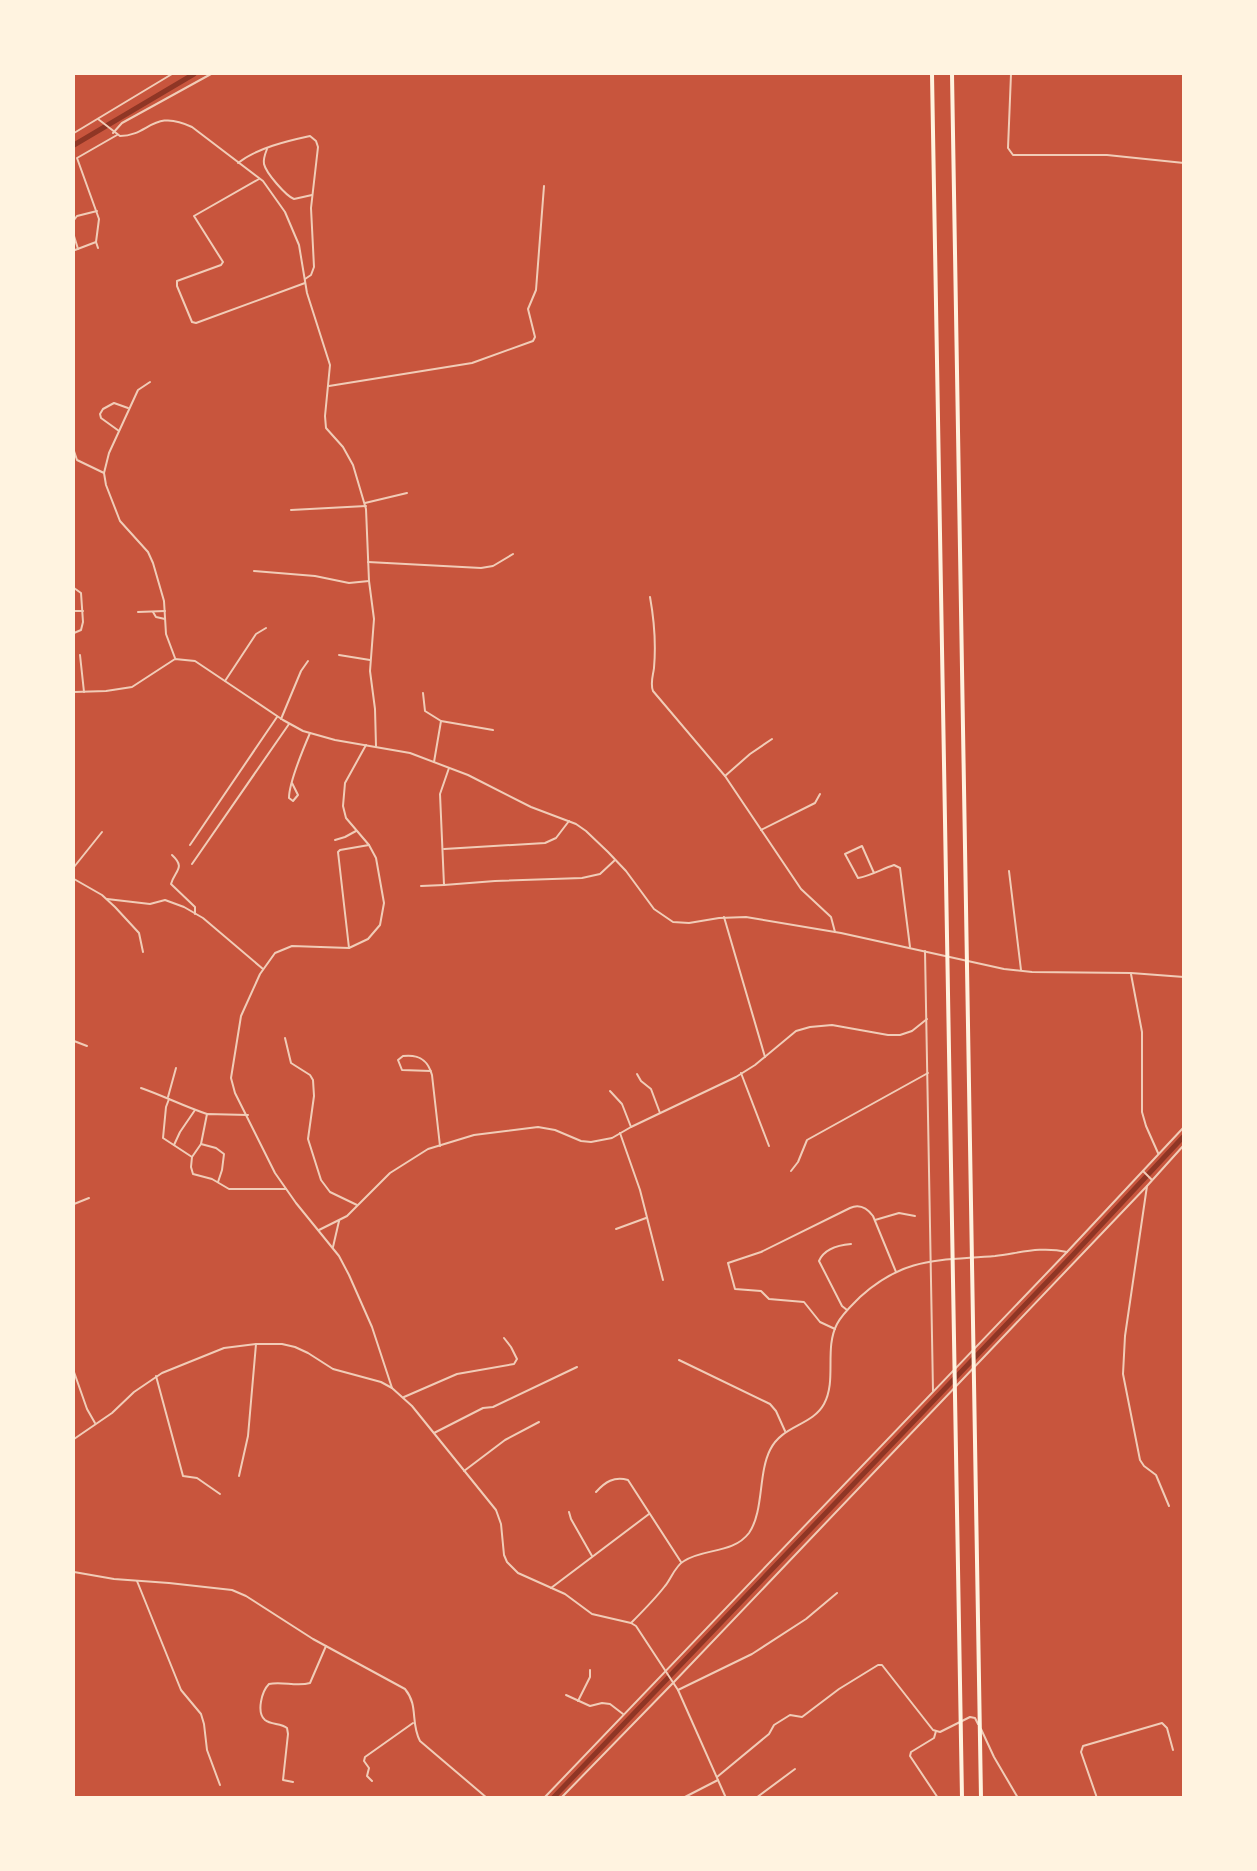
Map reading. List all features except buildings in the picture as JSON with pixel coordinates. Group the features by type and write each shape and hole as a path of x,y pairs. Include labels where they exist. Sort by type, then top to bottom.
{"highway":[{"path":"932,74 962,1797"},
{"path":"952,74 981,1797"}],"street":[{"path":"74,133 172,74"},
{"path":"98,248 96,242 99,228 97,211 75,159 115,134 122,123 210,74"},
{"path":"1011,74 1008,148 1013,155 1107,155 1184,163"},
{"path":"98,119 115,134 129,136 159,121 177,121 192,127 260,179 275,197 292,226 299,244 311,310 328,357 329,386 325,416 326,428 343,447 353,465 366,505 369,581 374,619 370,660 376,746"},
{"path":"238,162 244,157 267,149 305,137 314,138 318,147 311,208 314,267 311,275 305,281 196,323 192,322 177,281 221,265 223,262 194,216 260,179"},
{"path":"267,149 264,156 266,168 286,194 294,199 313,195"},
{"path":"329,386 472,363 533,341 535,337 528,309 536,290 544,186"},
{"path":"74,220 77,216 97,211"},
{"path":"74,236 77,249 96,242"},
{"path":"150,382 138,390 109,453 104,472 108,494 120,521 148,552 153,563 162,589 166,634 175,659"},
{"path":"119,431 101,418 100,414 114,403 129,408"},
{"path":"74,451 78,460 104,472"},
{"path":"291,510 366,505 407,493"},
{"path":"368,562 481,568 493,566 513,554"},
{"path":"254,571 307,575 348,583 369,581"},
{"path":"74,588 81,592 83,611 83,627 74,633"},
{"path":"650,597 653,627 654,668 651,686 653,691 725,776 801,889 831,917 835,932"},
{"path":"74,610 83,611"},
{"path":"138,612 165,611"},
{"path":"153,612 156,617 165,619"},
{"path":"225,681 256,634 266,628"},
{"path":"80,655 84,692"},
{"path":"339,655 370,660"},
{"path":"74,692 113,691 132,687 175,659 195,660 289,724 335,740 410,753 485,783 531,807 568,821 586,831 615,860 654,909 673,922 689,923 724,917 746,917 910,947 991,967 1021,971 1131,973 1184,977"},
{"path":"281,719 301,671 308,661"},
{"path":"423,693 425,711 441,721 493,730"},
{"path":"190,845 277,717"},
{"path":"434,762 441,721"},
{"path":"192,864 289,724"},
{"path":"292,783 298,795 293,801 289,795 292,783 310,733"},
{"path":"725,776 750,754 772,739"},
{"path":"366,745 347,776 342,799 346,818 369,845 376,858 384,903 383,914 374,933 360,944 349,948 285,947 275,953 263,969 241,1016 232,1066 232,1086 248,1115 266,1157 286,1189 333,1247 349,1275 372,1327 392,1388"},
{"path":"444,885 440,794 449,768"},
{"path":"761,830 815,803 820,794"},
{"path":"442,849 545,843 556,838 568,821"},
{"path":"335,840 356,831"},
{"path":"74,867 102,832"},
{"path":"349,948 338,852 369,845"},
{"path":"874,873 862,846 845,854 858,878 874,873 894,865 900,868 910,947"},
{"path":"172,855 178,860 180,866 171,884 195,907 195,914"},
{"path":"421,886 582,878 600,874 615,860"},
{"path":"1009,871 1021,971"},
{"path":"74,879 107,898 135,928 141,940 143,952"},
{"path":"107,898 150,904 165,900 195,914 263,969"},
{"path":"724,917 765,1057"},
{"path":"926,951 933,1391"},
{"path":"1131,973 1142,1032 1142,1112 1158,1153"},
{"path":"319,1230 339,1221 390,1173 419,1153 474,1135 538,1126 547,1127 581,1141 591,1142 612,1138 741,1073 765,1057 796,1031 810,1026 842,1026 878,1034 900,1035 912,1031 927,1018"},
{"path":"285,1038 291,1063 310,1075 313,1080 314,1096 308,1139 321,1180 330,1192 357,1205"},
{"path":"74,1041 87,1046"},
{"path":"431,1071 402,1070 398,1060 403,1056 419,1057 427,1062 431,1071 440,1146"},
{"path":"176,1068 162,1134 164,1140 192,1157"},
{"path":"741,1073 769,1146"},
{"path":"791,1171 798,1162 807,1140 927,1073"},
{"path":"637,1074 641,1081 651,1089 660,1113"},
{"path":"141,1088 207,1114 248,1115"},
{"path":"610,1091 622,1104 631,1127"},
{"path":"174,1146 180,1132 195,1110"},
{"path":"207,1114 201,1144 192,1157 193,1174 218,1182 229,1189 286,1189"},
{"path":"544,1797 1184,1127"},
{"path":"620,1134 634,1171 663,1280"},
{"path":"201,1144 222,1152 222,1170 218,1182"},
{"path":"561,1797 673,1683 1184,1145"},
{"path":"1143,1171 1151,1179"},
{"path":"1147,1186 1125,1336 1123,1374 1140,1460 1156,1475 1169,1506"},
{"path":"74,1204 89,1198"},
{"path":"835,1329 820,1322 804,1302 770,1299 761,1291 735,1289 728,1263 761,1252 854,1206 868,1209 875,1220 896,1272"},
{"path":"875,1220 899,1213 915,1216"},
{"path":"616,1229 646,1218"},
{"path":"333,1247 339,1221"},
{"path":"847,1310 842,1306 819,1261 821,1256 837,1246 851,1244"},
{"path":"631,1623 660,1592 681,1562 732,1546 749,1533 757,1511 766,1459 775,1440 784,1431 816,1413 825,1402 835,1329 847,1310 875,1284 896,1272 931,1260 996,1256 1038,1249 1066,1252"},
{"path":"404,1398 457,1374 514,1364 517,1359 504,1338"},
{"path":"239,1476 248,1436 255,1344"},
{"path":"74,1439 112,1413 134,1392 156,1376 215,1352 255,1344 282,1344 295,1347 333,1369 381,1382 392,1388 404,1398 434,1433 500,1517 502,1546 507,1562 518,1573 574,1600 592,1614 631,1623 641,1632 678,1690 726,1797"},
{"path":"679,1360 770,1404 776,1411 784,1431"},
{"path":"434,1433 483,1408 493,1407 577,1367"},
{"path":"74,1372 82,1397 95,1424"},
{"path":"156,1376 183,1476 197,1478 220,1494"},
{"path":"464,1471 505,1440 539,1422"},
{"path":"596,1492 605,1483 620,1478 628,1480 681,1562"},
{"path":"569,1512 592,1556"},
{"path":"551,1588 650,1513"},
{"path":"74,1572 114,1579 232,1590 246,1596 326,1646 405,1689 412,1698 414,1706 415,1731 427,1748 487,1797"},
{"path":"137,1581 180,1690 201,1714 207,1750 220,1785"},
{"path":"678,1690 752,1654 806,1619 837,1593"},
{"path":"293,1782 283,1780 287,1728 262,1718 262,1694 269,1684 276,1682 305,1685 310,1683 326,1646"},
{"path":"683,1797 717,1779 770,1734 774,1725 792,1714 802,1717 839,1689 878,1665 882,1665 930,1727 936,1731"},
{"path":"578,1701 590,1677 590,1670"},
{"path":"566,1695 590,1706 610,1704 623,1714"},
{"path":"936,1731 970,1717 976,1719 994,1757 1018,1797"},
{"path":"372,1781 367,1776 369,1768 364,1757 413,1723"},
{"path":"1097,1797 1081,1752 1083,1746 1162,1723 1167,1728 1173,1750"},
{"path":"936,1731 934,1738 911,1752 910,1756 938,1797"},
{"path":"756,1797 795,1769"}],"waterway":[{"path":"74,145 194,74"},
{"path":"553,1798 1184,1136"}]}
